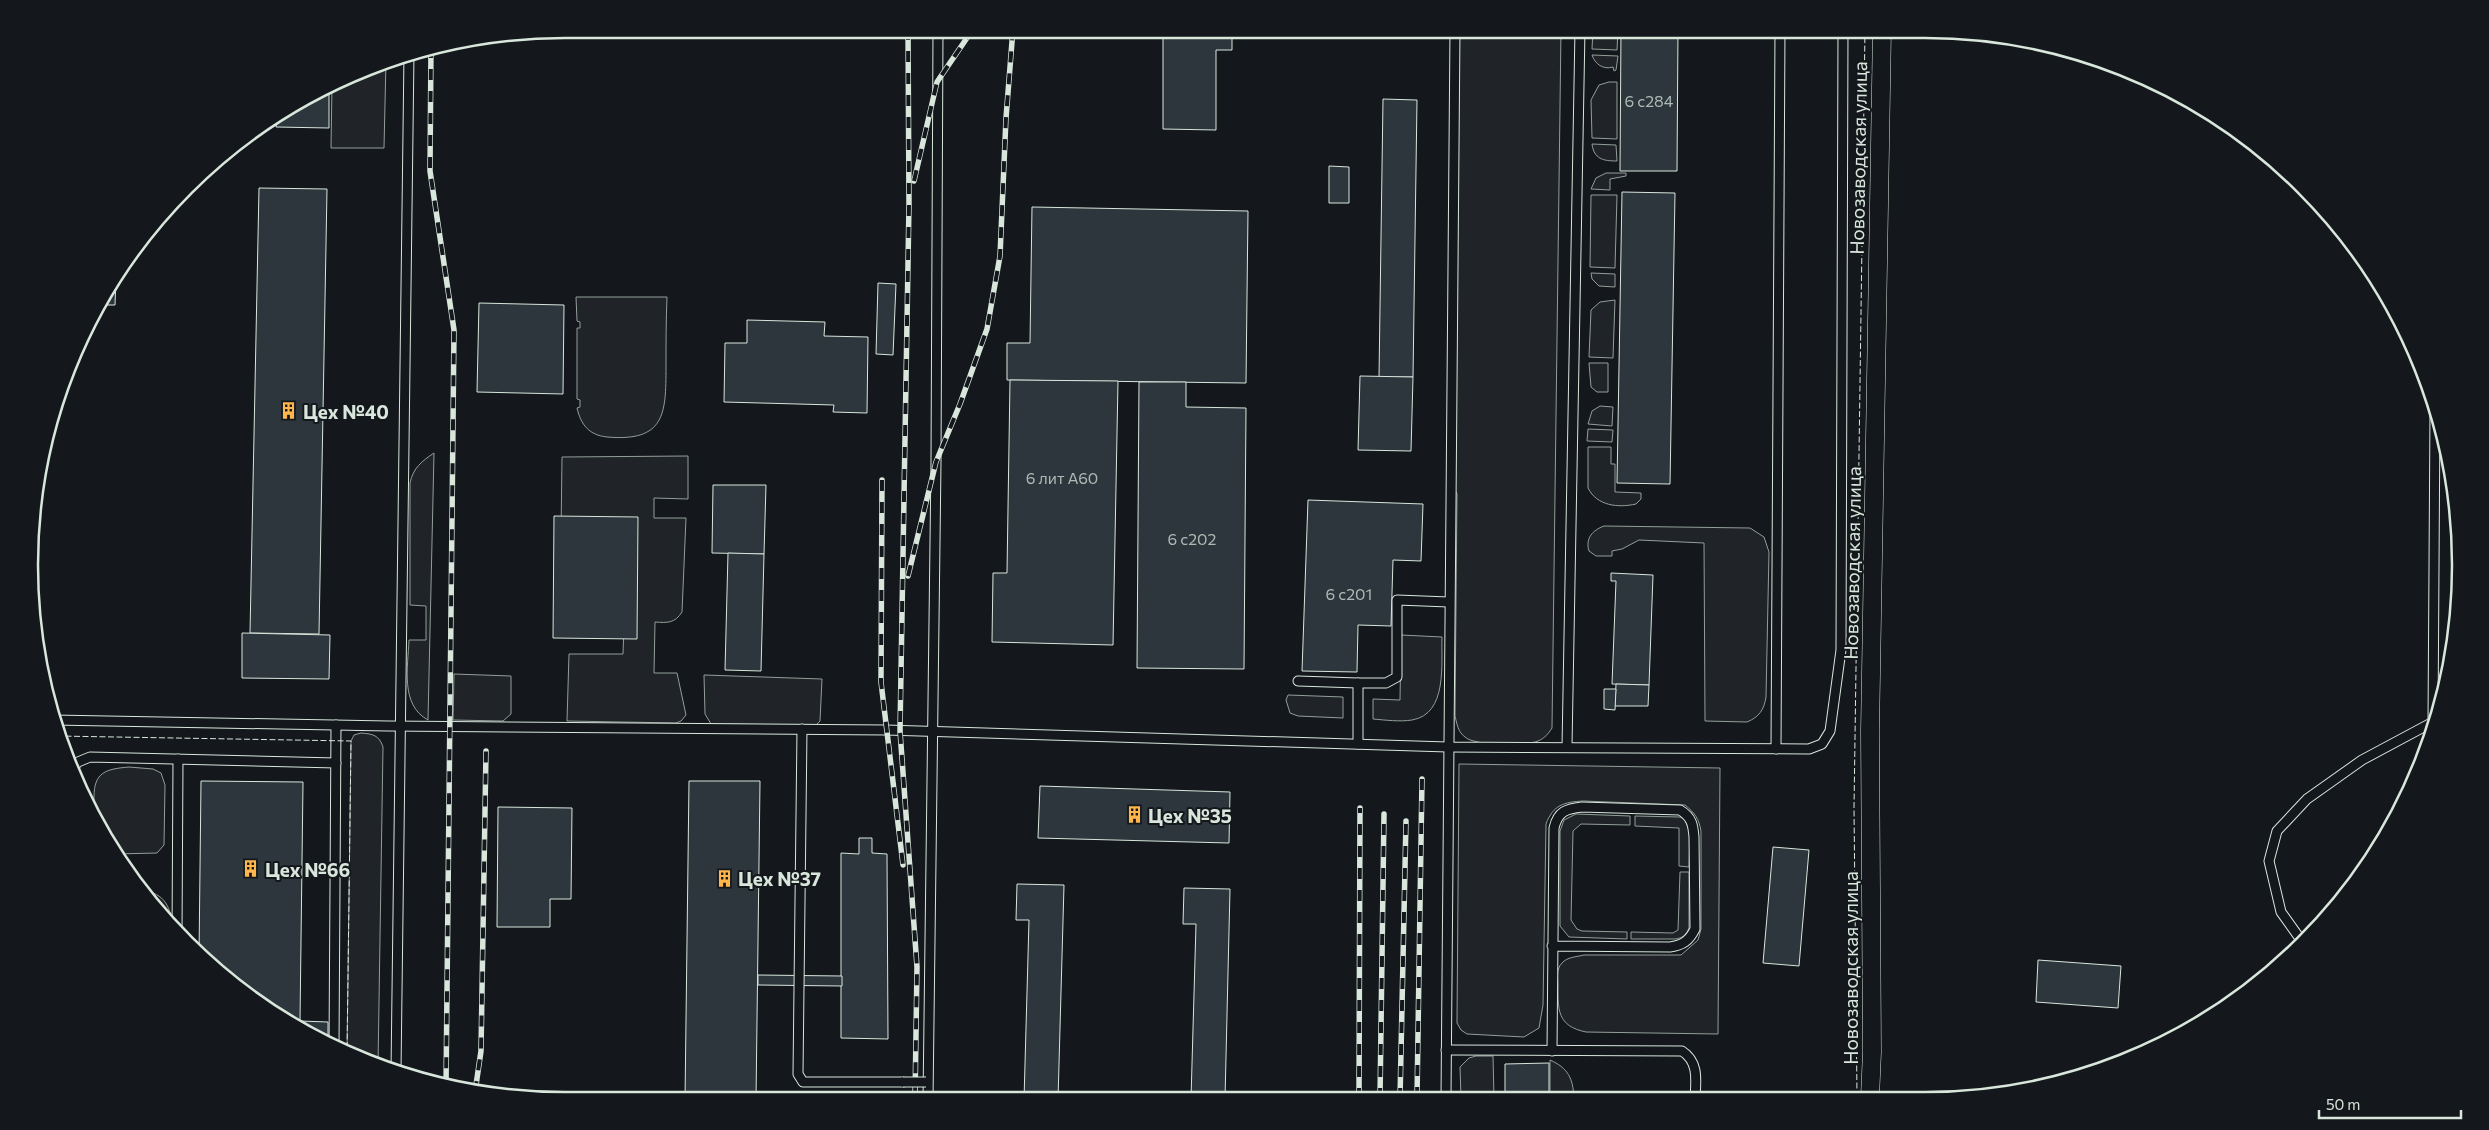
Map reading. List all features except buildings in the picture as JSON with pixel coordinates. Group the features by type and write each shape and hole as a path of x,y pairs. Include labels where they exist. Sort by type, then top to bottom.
{"street":[{"name":"Новозаводская улица","path":"1870,1092 1872,1052 1870,732 1882,38"}],"lane":[{"path":"928,1092 933,733 938,38"},
{"path":"1446,1092 1454,38"},
{"path":"1567,747 1580,38"},
{"path":"1776,749 1780,38"},
{"path":"60,720 802,730 1448,747 1809,749 1822,744 1830,731 1841,650 1843,38"},
{"path":"396,1065 409,61"},
{"path":"2433,705 2435,432"},
{"path":"1298,681 1386,683 1397,677 1397,600 1449,602"},
{"path":"1358,683 1358,744"},
{"path":"334,1039 336,725"},
{"path":"2298,936 2281,912 2269,861 2277,831 2314,793 2362,760 2427,725"},
{"path":"802,730 798,1074 803,1082 927,1082"},
{"path":"77,764 90,757 336,763"},
{"path":"177,922 178,759"},
{"path":"1552,946 1670,947 1682,945 1691,938 1695,929 1694,838 1693,823 1687,814 1680,810 1582,807 1566,809 1557,817 1554,828 1552,946 1552,1051"},
{"path":"1446,1050 1682,1051 1689,1056 1694,1064 1695,1092"}],"shaded area":[{"path":"1455,38 1561,38 1552,728 1546,736 1532,743 1489,744 1479,742 1465,737 1458,728 1455,716 1457,494 1452,483"},
{"path":"1593,38 1618,38 1617,50 1592,49"},
{"path":"1592,55 1618,56 1616,70 1614,71 1613,67 1606,68 1600,66"},
{"path":"386,69 384,148 331,148 332,92"},
{"path":"1617,82 1617,139 1592,138 1591,100 1599,85"},
{"path":"1592,144 1616,145 1617,161 1597,156"},
{"path":"1606,173 1626,173 1626,176 1610,179 1610,190 1591,189 1596,178"},
{"path":"1591,195 1617,195 1615,268 1590,267"},
{"path":"1591,273 1615,274 1615,287 1599,286 1592,279"},
{"path":"576,297 667,297 666,384 663,411 658,422 641,435 626,437 601,436 587,428 581,419 577,408 580,407 580,400 577,399 577,328 580,328 580,322 577,321"},
{"path":"1615,300 1613,358 1589,357 1591,310 1600,302"},
{"path":"1589,363 1608,363 1608,392 1597,392 1591,387"},
{"path":"1600,406 1613,407 1612,426 1588,424 1592,411"},
{"path":"1588,429 1613,430 1612,442 1587,441"},
{"path":"1588,447 1611,447 1611,464 1615,464 1615,492 1641,493 1641,499 1636,504 1622,506 1609,504 1602,502 1592,494 1588,488"},
{"path":"434,453 428,720 413,705 409,695 407,673 409,640 426,640 426,606 410,605 410,483 413,473 419,465"},
{"path":"688,456 688,499 654,498 654,518 686,518 682,612 671,621 655,622 654,673 677,673 686,715 681,721 676,723 567,721 569,654 623,654 627,535 561,534 562,457"},
{"path":"1604,526 1750,528 1764,537 1769,552 1766,697 1764,706 1755,718 1747,722 1705,721 1704,543 1639,540 1622,549 1612,551 1612,556 1596,556 1589,551 1589,538 1593,532"},
{"path":"1401,635 1442,637 1442,673 1437,698 1432,708 1424,716 1412,720 1373,719 1373,699 1400,700"},
{"path":"454,674 511,676 511,714 503,721 453,720"},
{"path":"704,675 822,679 820,721 816,725 711,724 705,714"},
{"path":"1288,695 1343,697 1343,718 1298,716 1290,713 1286,700"},
{"path":"361,733 375,736 380,740 383,747 378,1058 347,1045 351,741 354,735"},
{"path":"1459,764 1720,768 1718,1034 1586,1032 1569,1026 1561,1016 1558,1002 1558,973 1560,965 1564,961 1584,955 1681,955 1698,940 1701,929 1701,831 1696,816 1685,805 1583,801 1570,802 1560,806 1552,813 1546,824 1543,1005 1539,1028 1524,1037 1467,1034 1461,1030 1457,1023"},
{"path":"129,767 153,769 161,773 165,785 164,845 157,853 123,854 94,802 96,782 99,777 103,773"},
{"path":"1576,814 1630,816 1630,825 1581,824 1573,831 1571,920 1577,929 1582,931 1627,932 1627,939 1569,937 1560,926 1560,831 1564,820"},
{"path":"1635,816 1680,817 1685,820 1690,833 1689,867 1679,866 1679,828 1635,826"},
{"path":"1680,872 1689,872 1689,928 1687,933 1675,939 1631,939 1631,932 1673,933 1678,930"},
{"path":"153,893 162,898 169,908 171,915"},
{"path":"1493,1056 1494,1092 1461,1092 1460,1067 1469,1058"},
{"path":"1550,1060 1561,1066 1568,1074 1571,1079 1573,1092 1550,1092"}],"railway":[{"path":"908,38 909,205 900,731 917,967 915,1092"},
{"path":"914,181 937,82 967,38"},
{"path":"908,576 936,462 960,404 987,329 1000,256 1006,118 1012,38"},
{"path":"431,54 430,171 454,330 446,1079"},
{"path":"882,480 881,682 903,865"},
{"path":"476,1084 481,1051 486,751"},
{"path":"1417,1092 1422,779"},
{"path":"1359,1092 1360,808"},
{"path":"1380,1092 1384,814"},
{"path":"1400,1092 1406,821"}],"fence":[{"path":"1857,1092 1854,809 1865,38"},
{"path":"65,736 351,741 347,1045"}],"place":[{"name":"Цех №40","path":"289,411"},
{"name":"Цех №35","path":"1134,815"},
{"name":"Цех №66","path":"251,869"},
{"name":"Цех №37","path":"724,878"}]}
